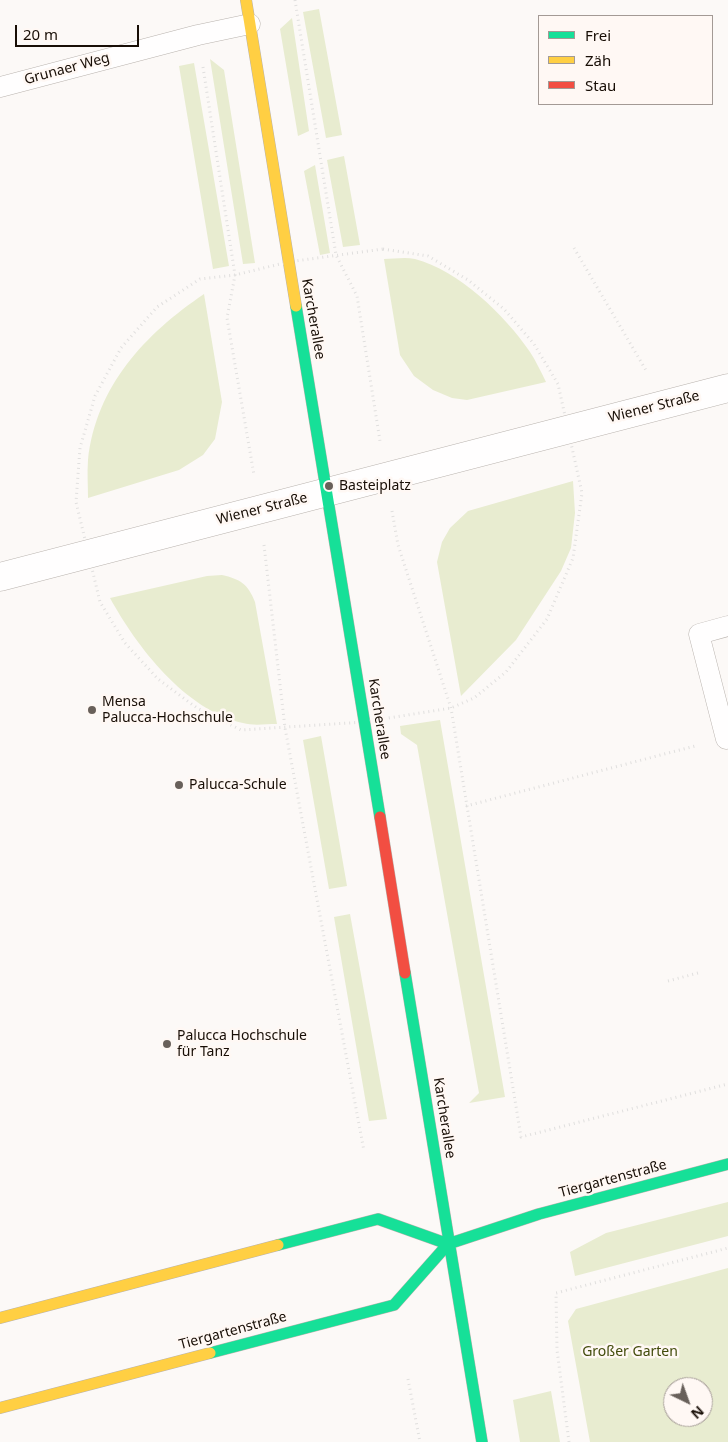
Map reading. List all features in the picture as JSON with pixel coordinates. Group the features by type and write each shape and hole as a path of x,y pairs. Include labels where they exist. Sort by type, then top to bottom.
{"street":[{"name":"Karcherallee","path":"246,0 448,1244 482,1442"},
{"name":"Wiener Straße","path":"0,577 728,388"},
{"name":"Tiergartenstraße","path":"0,1408 394,1305 448,1244 538,1214 728,1164"},
{"path":"0,1318 378,1219 448,1244"}],"lane":[{"name":"Grunaer Weg","path":"0,87 198,35 250,24"},
{"path":"726,739 699,634 728,626"}],"path":[{"path":"295,0 336,255 357,296 374,403"},
{"path":"198,35 235,275 227,318 250,448"},
{"path":"574,248 666,404"},
{"path":"398,545 451,708 521,1137 728,1084"},
{"path":"268,577 286,728 364,1151"},
{"path":"466,806 726,739"},
{"path":"668,981 698,973"},
{"path":"569,1442 557,1350 556,1293 728,1248"},
{"path":"408,1379 420,1442"}],"green space":[{"path":"319,9 342,135 326,138 303,12"},
{"path":"292,18 309,131 298,136 280,29"},
{"path":"210,59 224,70 255,263 243,264"},
{"path":"194,63 229,266 213,269 179,66"},
{"path":"344,156 360,245 343,247 327,160"},
{"path":"315,165 330,253 320,255 304,171"},
{"path":"384,259 415,259 448,273 464,284 508,323 532,355 546,382 467,400 452,398 433,390 414,376 400,355"},
{"path":"204,294 222,402 215,439 203,455 179,470 88,498 88,460 93,433 101,408 113,386 127,364 143,345 162,326"},
{"path":"573,481 575,513 571,548 561,571 516,640 461,696 437,562 442,542 450,528 468,511"},
{"path":"222,575 243,583 255,602 277,724 247,724 222,716 202,705 183,691 149,656 110,598 207,576"},
{"path":"440,720 505,1097 469,1103 479,1093 417,745 401,734 400,726"},
{"path":"321,736 347,886 329,889 303,740"},
{"path":"350,914 387,1119 369,1121 334,917"},
{"path":"728,1202 728,1236 575,1276 570,1252 606,1233"},
{"name":"Großer Garten","path":"728,1268 728,1442 590,1442 568,1321 576,1309"},
{"path":"551,1391 560,1442 520,1442 513,1400"}],"traffic: fast":[{"path":"296,306 380,817"},
{"path":"405,973 482,1442"},
{"path":"210,1353 394,1305 448,1244 539,1214 728,1164"},
{"path":"278,1245 378,1219 448,1244"}],"traffic: slow":[{"path":"246,0 296,306"},
{"path":"0,1318 278,1245"},
{"path":"0,1408 210,1353"}],"traffic: jam":[{"path":"380,817 405,973"}],"place":[{"name":"Basteiplatz","path":"329,486"},
{"name":"Mensa Palucca-Hochschule","path":"92,710"},
{"name":"Palucca-Schule","path":"179,785"},
{"name":"Palucca Hochschule für Tanz","path":"167,1044"}]}
